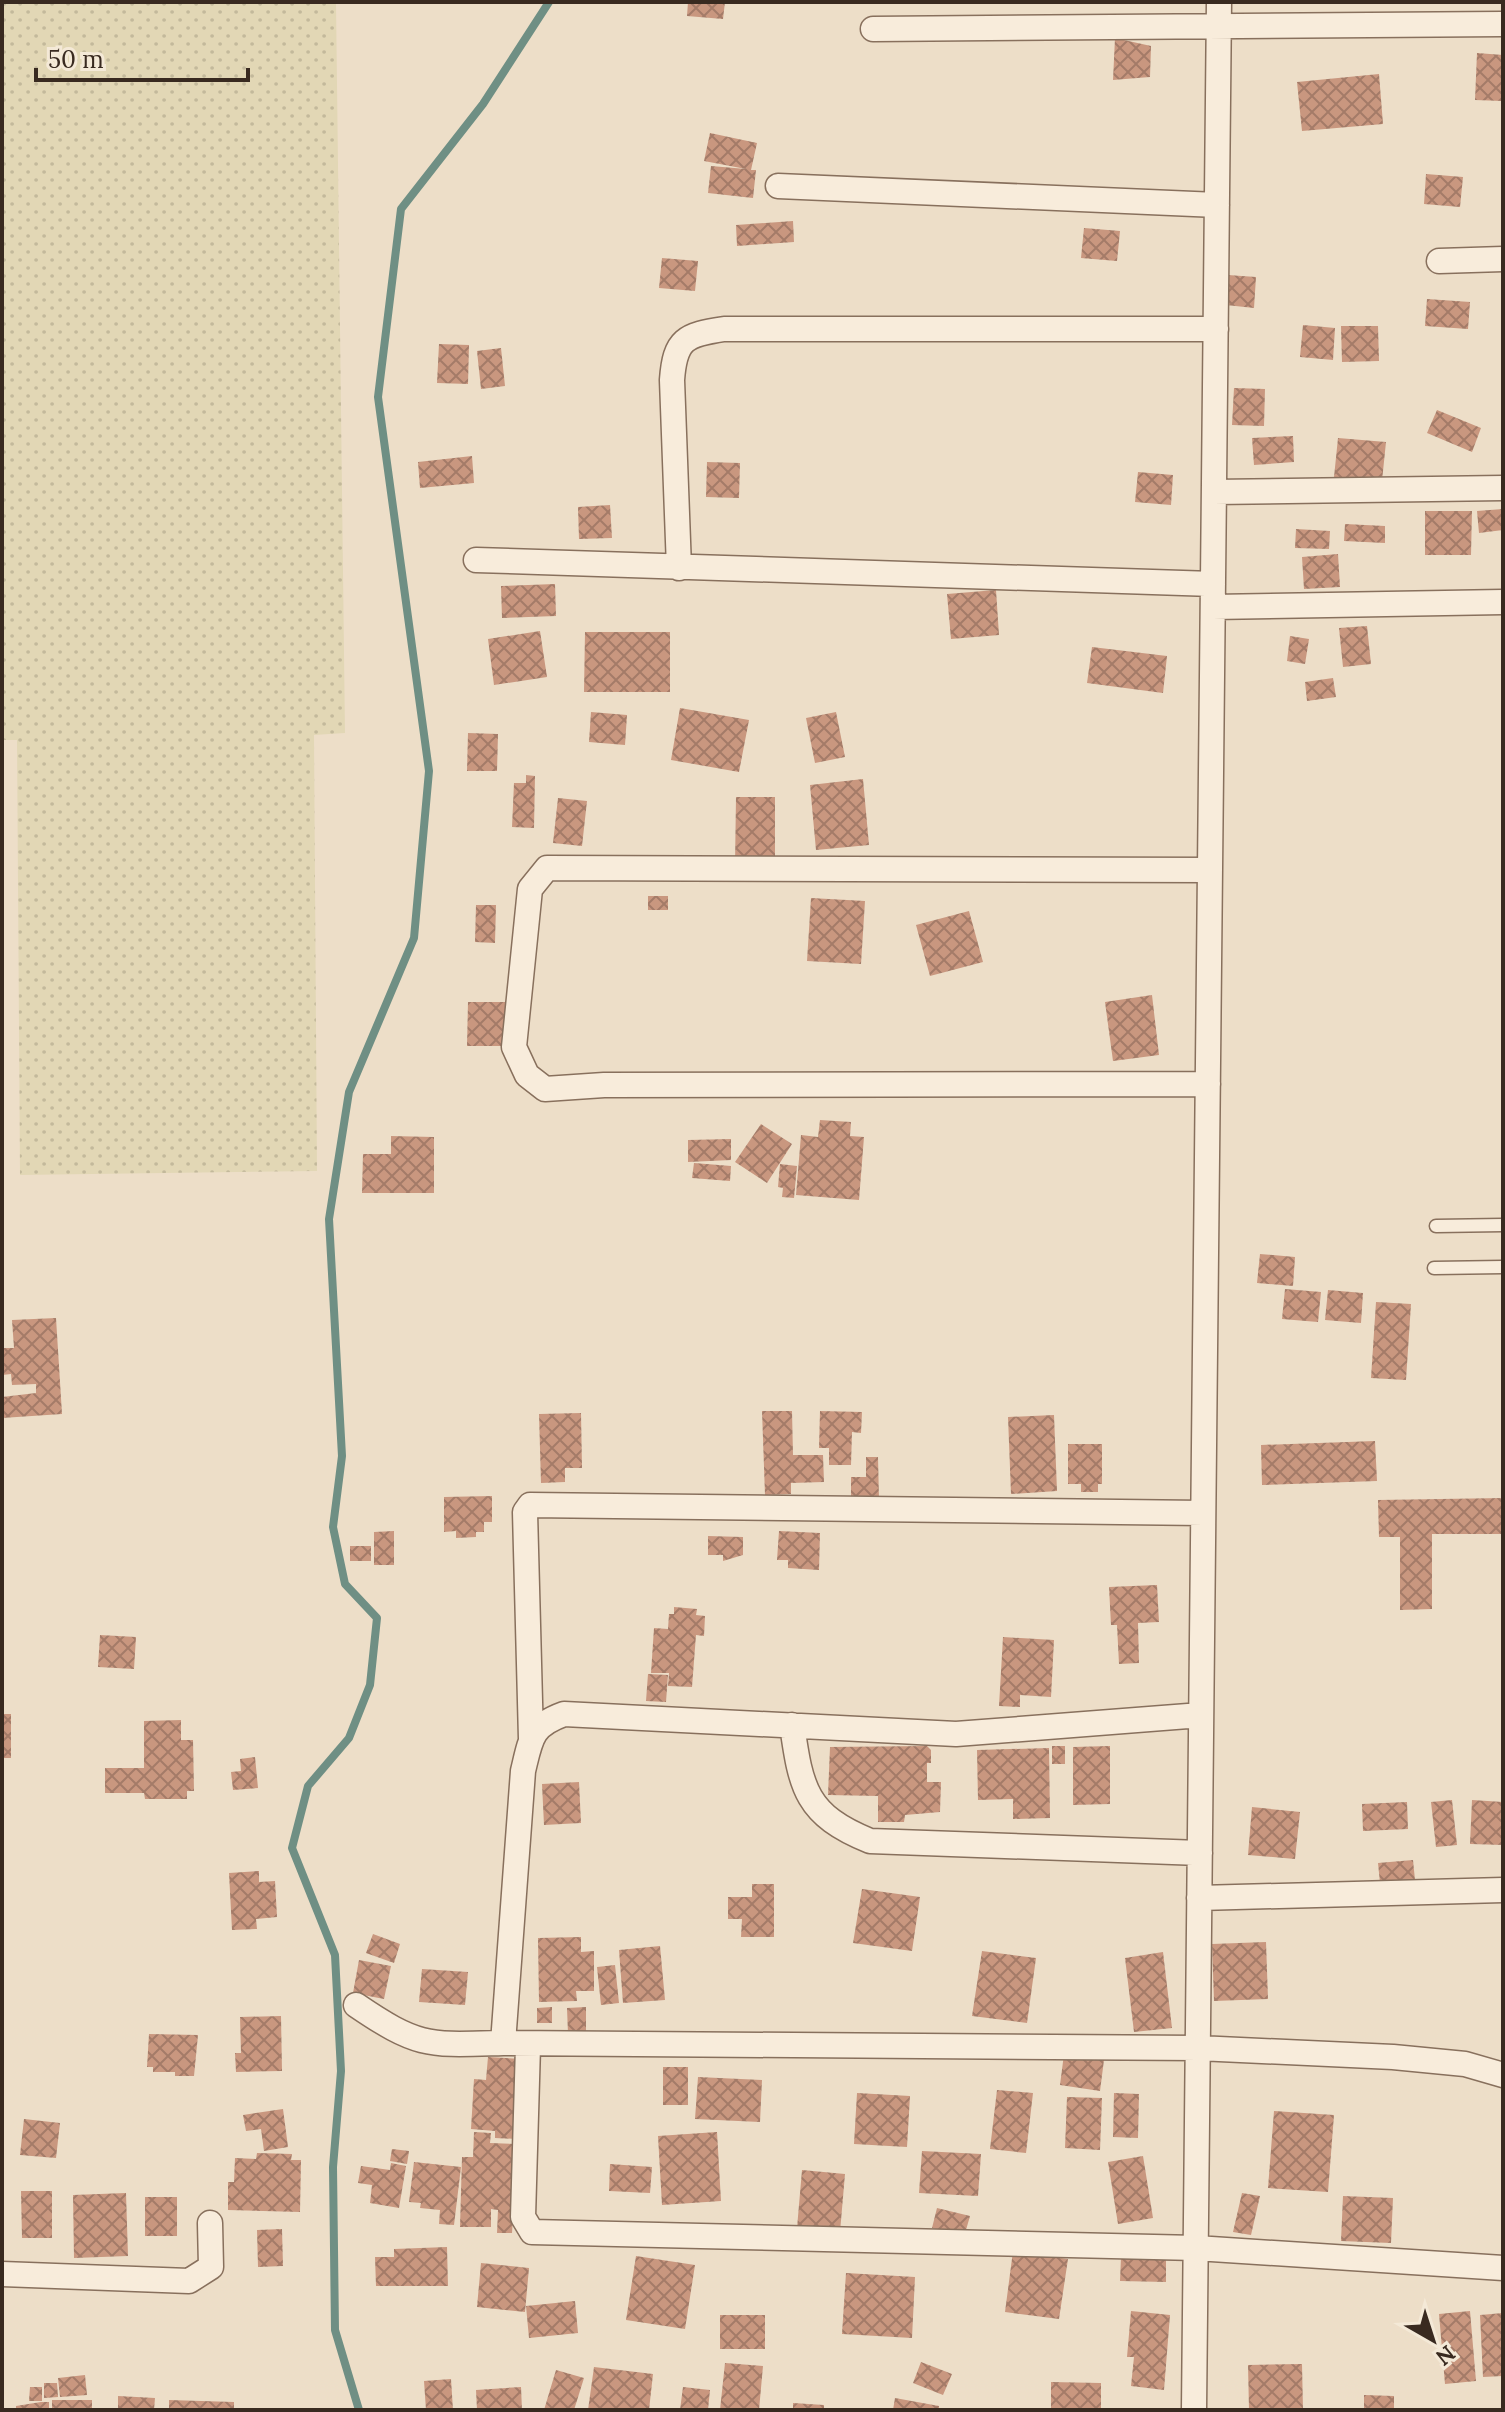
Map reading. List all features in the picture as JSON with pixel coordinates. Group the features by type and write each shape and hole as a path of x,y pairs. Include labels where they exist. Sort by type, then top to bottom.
{"street":[{"path":"1194,2410 1219,2"},
{"path":"873,29 1503,24"},
{"path":"778,186 1217,205"},
{"path":"1439,261 1503,259"},
{"path":"679,568 672,380 674,354 683,340 724,329 1216,329"},
{"path":"1214,492 1503,488"},
{"path":"476,560 1213,596 1503,602"},
{"path":"1208,1084 604,1085 545,1089 527,1075 514,1047 530,889 547,868 1210,870"},
{"path":"503,2043 523,1771 531,1739 525,1520 525,1512 530,1505 1203,1513"},
{"path":"531,1739 542,1722 564,1714 956,1734 1201,1715"},
{"path":"792,1725 799,1777 808,1795 843,1830 870,1841 1200,1853"},
{"path":"1199,1898 1503,1890"},
{"path":"356,2005 399,2034 433,2045 1198,2048 1393,2057 1465,2064 1503,2075"},
{"path":"528,2046 523,2217 532,2232 1196,2248 1503,2268"},
{"path":"2,2274 189,2281 211,2267 210,2223"}],"lane":[{"path":"1436,1226 1503,1225"},
{"path":"1434,1268 1503,1267"}],"shaded area":[{"path":"2,2 336,2 345,733 314,735 317,1171 20,1175 17,740 2,740"}],"building":[{"path":"688,2 725,2 723,19 687,16"},
{"path":"1115,38 1151,46 1150,77 1113,80"},
{"path":"1477,53 1503,55 1502,101 1475,100"},
{"path":"1379,74 1383,124 1302,131 1297,82"},
{"path":"710,133 757,143 751,170 756,170 753,198 708,193 711,166 746,169 704,161"},
{"path":"1426,174 1463,177 1460,207 1424,204"},
{"path":"793,221 794,242 737,246 736,225"},
{"path":"1084,228 1120,231 1117,261 1081,258"},
{"path":"662,258 698,261 695,291 659,288"},
{"path":"1228,275 1256,277 1254,308 1226,305"},
{"path":"1427,299 1470,302 1468,329 1425,326"},
{"path":"1303,325 1335,328 1333,360 1300,357"},
{"path":"1341,326 1378,326 1379,361 1342,362"},
{"path":"439,344 469,345 468,384 437,383"},
{"path":"501,348 505,386 481,389 477,351"},
{"path":"1234,388 1265,389 1264,426 1232,425"},
{"path":"1437,410 1481,428 1472,452 1427,433"},
{"path":"1293,436 1294,462 1254,465 1252,438"},
{"path":"1338,438 1386,442 1382,481 1334,477"},
{"path":"472,456 474,483 420,488 418,462"},
{"path":"707,462 740,463 739,498 706,497"},
{"path":"1138,472 1173,475 1171,505 1135,502"},
{"path":"610,505 612,538 579,539 578,507"},
{"path":"1503,509 1503,530 1479,533 1477,511"},
{"path":"1425,511 1472,511 1471,555 1425,555"},
{"path":"1345,524 1385,526 1385,543 1344,541"},
{"path":"1296,529 1330,531 1329,549 1295,548"},
{"path":"1338,554 1340,587 1304,589 1302,557"},
{"path":"555,584 556,616 502,618 501,586"},
{"path":"996,590 999,635 951,639 947,594"},
{"path":"1367,626 1371,664 1343,667 1339,628"},
{"path":"540,631 547,677 494,685 488,639"},
{"path":"585,632 670,632 670,692 584,692"},
{"path":"1290,636 1309,639 1305,664 1287,661"},
{"path":"1092,647 1167,656 1163,693 1087,683"},
{"path":"1333,678 1336,697 1307,701 1305,682"},
{"path":"680,708 749,720 739,772 671,760"},
{"path":"591,712 627,715 625,745 589,742"},
{"path":"836,712 845,757 815,763 806,718"},
{"path":"468,733 498,734 497,771 467,771"},
{"path":"526,775 535,776 534,828 512,827 514,783 526,783"},
{"path":"863,779 869,845 816,850 810,785"},
{"path":"736,797 775,797 775,865 735,865"},
{"path":"558,798 587,801 582,846 553,843"},
{"path":"648,896 668,896 668,910 648,910"},
{"path":"811,898 865,901 861,964 807,961"},
{"path":"476,905 496,905 495,943 475,942"},
{"path":"969,911 983,962 930,976 916,925"},
{"path":"1152,995 1159,1055 1113,1061 1105,1002"},
{"path":"468,1002 505,1002 505,1046 467,1046"},
{"path":"820,1120 851,1122 850,1136 864,1137 859,1200 796,1195 801,1135 818,1137"},
{"path":"761,1124 792,1144 767,1183 735,1162"},
{"path":"391,1136 434,1137 434,1193 362,1193 363,1154 391,1154"},
{"path":"731,1139 731,1160 688,1162 688,1140"},
{"path":"694,1163 731,1166 730,1181 692,1178"},
{"path":"780,1164 797,1166 794,1198 782,1197 783,1188 778,1187"},
{"path":"1260,1254 1295,1257 1293,1286 1257,1283"},
{"path":"1285,1289 1321,1292 1318,1322 1282,1319"},
{"path":"1328,1290 1363,1293 1361,1323 1325,1320"},
{"path":"1376,1302 1411,1304 1406,1380 1371,1378"},
{"path":"56,1318 62,1414 2,1418 2,1397 36,1393 36,1384 12,1385 11,1374 2,1375 2,1348 14,1348 12,1320"},
{"path":"762,1411 792,1411 793,1455 823,1455 824,1482 791,1483 791,1494 765,1495"},
{"path":"820,1411 862,1412 861,1433 852,1432 851,1465 829,1465 829,1448 819,1448"},
{"path":"581,1413 582,1468 565,1468 565,1482 541,1483 539,1414"},
{"path":"1054,1415 1057,1491 1011,1494 1008,1417"},
{"path":"1375,1441 1377,1481 1262,1485 1261,1445"},
{"path":"1068,1444 1102,1444 1102,1484 1098,1484 1098,1492 1081,1492 1081,1484 1068,1484"},
{"path":"866,1457 878,1457 879,1499 851,1499 851,1477 866,1477"},
{"path":"492,1496 492,1522 484,1522 484,1532 476,1532 476,1537 456,1538 456,1531 444,1532 444,1497"},
{"path":"1503,1498 1503,1534 1432,1534 1432,1609 1400,1610 1400,1537 1379,1537 1378,1500"},
{"path":"394,1531 394,1565 374,1565 374,1532"},
{"path":"779,1531 820,1533 819,1570 788,1568 788,1560 777,1560"},
{"path":"708,1536 743,1537 743,1555 723,1561 723,1555 708,1555"},
{"path":"350,1546 371,1546 371,1561 350,1561"},
{"path":"1157,1585 1159,1622 1138,1623 1139,1663 1119,1664 1117,1625 1111,1625 1109,1587"},
{"path":"674,1607 697,1609 696,1615 705,1616 704,1636 696,1635 692,1687 668,1686 669,1673 651,1673 654,1628 668,1629 669,1614 674,1614"},
{"path":"100,1635 136,1637 134,1669 98,1667"},
{"path":"1003,1637 1054,1640 1051,1697 1020,1695 1020,1707 999,1706"},
{"path":"648,1674 668,1675 666,1702 646,1701"},
{"path":"2,1714 11,1714 11,1758 2,1758"},
{"path":"181,1720 181,1740 193,1740 194,1791 187,1791 187,1799 145,1799 144,1793 105,1793 105,1768 144,1768 144,1721"},
{"path":"927,1746 931,1750 931,1763 927,1763 927,1782 941,1782 940,1812 905,1815 904,1822 878,1822 878,1796 828,1795 830,1747"},
{"path":"1052,1746 1065,1746 1065,1764 1052,1764"},
{"path":"1110,1746 1110,1804 1073,1805 1073,1747"},
{"path":"1049,1748 1050,1818 1013,1819 1013,1799 978,1800 977,1750"},
{"path":"255,1757 258,1788 233,1790 231,1772 241,1771 240,1759"},
{"path":"579,1782 581,1823 544,1825 542,1784"},
{"path":"1452,1800 1457,1845 1436,1847 1431,1802"},
{"path":"1472,1800 1503,1802 1503,1845 1470,1844"},
{"path":"1407,1802 1408,1829 1363,1831 1362,1804"},
{"path":"1252,1807 1300,1812 1295,1859 1248,1855"},
{"path":"1413,1860 1415,1880 1380,1883 1378,1863"},
{"path":"259,1871 259,1882 275,1881 277,1917 256,1919 257,1929 232,1930 229,1873"},
{"path":"752,1884 774,1884 774,1937 741,1937 742,1919 728,1919 728,1897 752,1897"},
{"path":"862,1889 920,1897 912,1951 853,1943"},
{"path":"373,1934 400,1944 394,1963 366,1953"},
{"path":"581,1937 581,1952 594,1951 594,1991 576,1991 577,2001 539,2002 538,1938"},
{"path":"1266,1942 1268,1999 1214,2001 1212,1944"},
{"path":"660,1946 665,2000 623,2003 619,1950"},
{"path":"982,1951 1036,1958 1027,2023 972,2016"},
{"path":"1163,1952 1172,2028 1134,2032 1125,1958"},
{"path":"359,1960 391,1966 384,1999 353,1993"},
{"path":"615,1965 619,2003 601,2005 597,1967"},
{"path":"422,1969 468,1972 465,2005 419,2002"},
{"path":"552,2007 552,2023 537,2023 537,2008"},
{"path":"586,2007 586,2033 568,2034 567,2008"},
{"path":"281,2016 282,2071 236,2072 235,2053 241,2053 240,2017"},
{"path":"149,2034 198,2035 194,2076 153,2072 153,2067 147,2067"},
{"path":"1064,2054 1104,2060 1100,2091 1060,2085"},
{"path":"488,2057 523,2059 517,2139 495,2138 495,2131 471,2129 474,2079 486,2080"},
{"path":"663,2067 688,2067 688,2105 663,2105"},
{"path":"698,2077 762,2080 760,2122 695,2119"},
{"path":"997,2090 1033,2093 1026,2153 990,2149"},
{"path":"857,2093 910,2096 907,2147 854,2144"},
{"path":"1114,2093 1139,2094 1138,2138 1113,2137"},
{"path":"1067,2097 1102,2098 1100,2150 1065,2148"},
{"path":"283,2109 288,2147 264,2151 261,2129 246,2131 243,2115"},
{"path":"1274,2111 1334,2115 1328,2192 1268,2188"},
{"path":"24,2119 60,2123 56,2158 20,2155"},
{"path":"474,2132 491,2133 490,2143 518,2144 512,2233 497,2233 498,2210 491,2209 491,2227 460,2227 462,2157 473,2157"},
{"path":"717,2132 721,2201 662,2205 658,2136"},
{"path":"392,2149 409,2151 407,2164 390,2161"},
{"path":"922,2151 981,2154 978,2196 919,2193"},
{"path":"257,2153 292,2154 291,2160 301,2160 300,2212 228,2210 228,2182 234,2182 235,2158 256,2159"},
{"path":"1143,2156 1153,2218 1118,2224 1108,2162"},
{"path":"414,2162 461,2167 454,2225 439,2224 440,2210 420,2208 421,2203 409,2202"},
{"path":"391,2163 406,2166 399,2208 370,2203 372,2185 358,2183 361,2166 390,2170"},
{"path":"610,2164 652,2167 650,2193 609,2191"},
{"path":"802,2170 845,2174 840,2232 797,2228"},
{"path":"21,2191 52,2191 52,2238 22,2238"},
{"path":"126,2193 128,2256 74,2258 73,2195"},
{"path":"1242,2193 1260,2196 1251,2235 1233,2232"},
{"path":"1343,2196 1393,2198 1391,2243 1341,2241"},
{"path":"145,2197 177,2197 177,2236 145,2236"},
{"path":"937,2208 970,2216 964,2237 932,2228"},
{"path":"282,2229 283,2266 258,2267 257,2230"},
{"path":"447,2247 448,2286 376,2286 375,2257 394,2257 394,2249"},
{"path":"1013,2251 1068,2259 1059,2319 1005,2312"},
{"path":"636,2256 695,2265 685,2329 626,2320"},
{"path":"1121,2257 1166,2258 1166,2282 1120,2281"},
{"path":"481,2263 529,2268 525,2312 477,2307"},
{"path":"846,2273 915,2277 912,2338 842,2334"},
{"path":"575,2301 578,2333 529,2338 526,2306"},
{"path":"1131,2311 1170,2315 1164,2390 1131,2386 1134,2357 1127,2357"},
{"path":"1470,2311 1476,2381 1445,2384 1439,2314"},
{"path":"1503,2313 1503,2376 1483,2377 1480,2315"},
{"path":"720,2315 765,2315 765,2349 720,2349"},
{"path":"921,2362 952,2374 943,2395 913,2383"},
{"path":"725,2363 763,2366 759,2410 720,2410"},
{"path":"1302,2364 1303,2410 1249,2410 1248,2365"},
{"path":"594,2367 653,2374 649,2410 588,2410"},
{"path":"556,2370 584,2378 574,2410 544,2410"},
{"path":"85,2375 87,2395 60,2397 58,2378"},
{"path":"451,2379 453,2410 426,2410 424,2381"},
{"path":"1051,2382 1101,2383 1101,2410 1051,2410"},
{"path":"44,2383 57,2383 58,2397 44,2398"},
{"path":"30,2387 42,2387 42,2401 29,2401"},
{"path":"521,2387 522,2410 477,2410 476,2390"},
{"path":"683,2387 710,2390 708,2410 680,2410"},
{"path":"1364,2395 1394,2396 1394,2410 1364,2410"},
{"path":"118,2396 155,2398 154,2410 118,2410"},
{"path":"895,2398 939,2406 939,2410 893,2410"},
{"path":"52,2400 92,2400 92,2410 52,2410"},
{"path":"169,2400 234,2402 234,2410 169,2410"},
{"path":"49,2402 49,2410 16,2410 16,2406"},
{"path":"793,2403 824,2405 824,2410 793,2410"}],"waterway":[{"path":"359,2410 335,2330 333,2167 341,2071 335,1955 292,1848 308,1786 349,1738 370,1685 377,1618 345,1584 333,1527 342,1456 329,1219 349,1092 414,938 429,771 378,397 401,209 483,104 549,2"}]}
